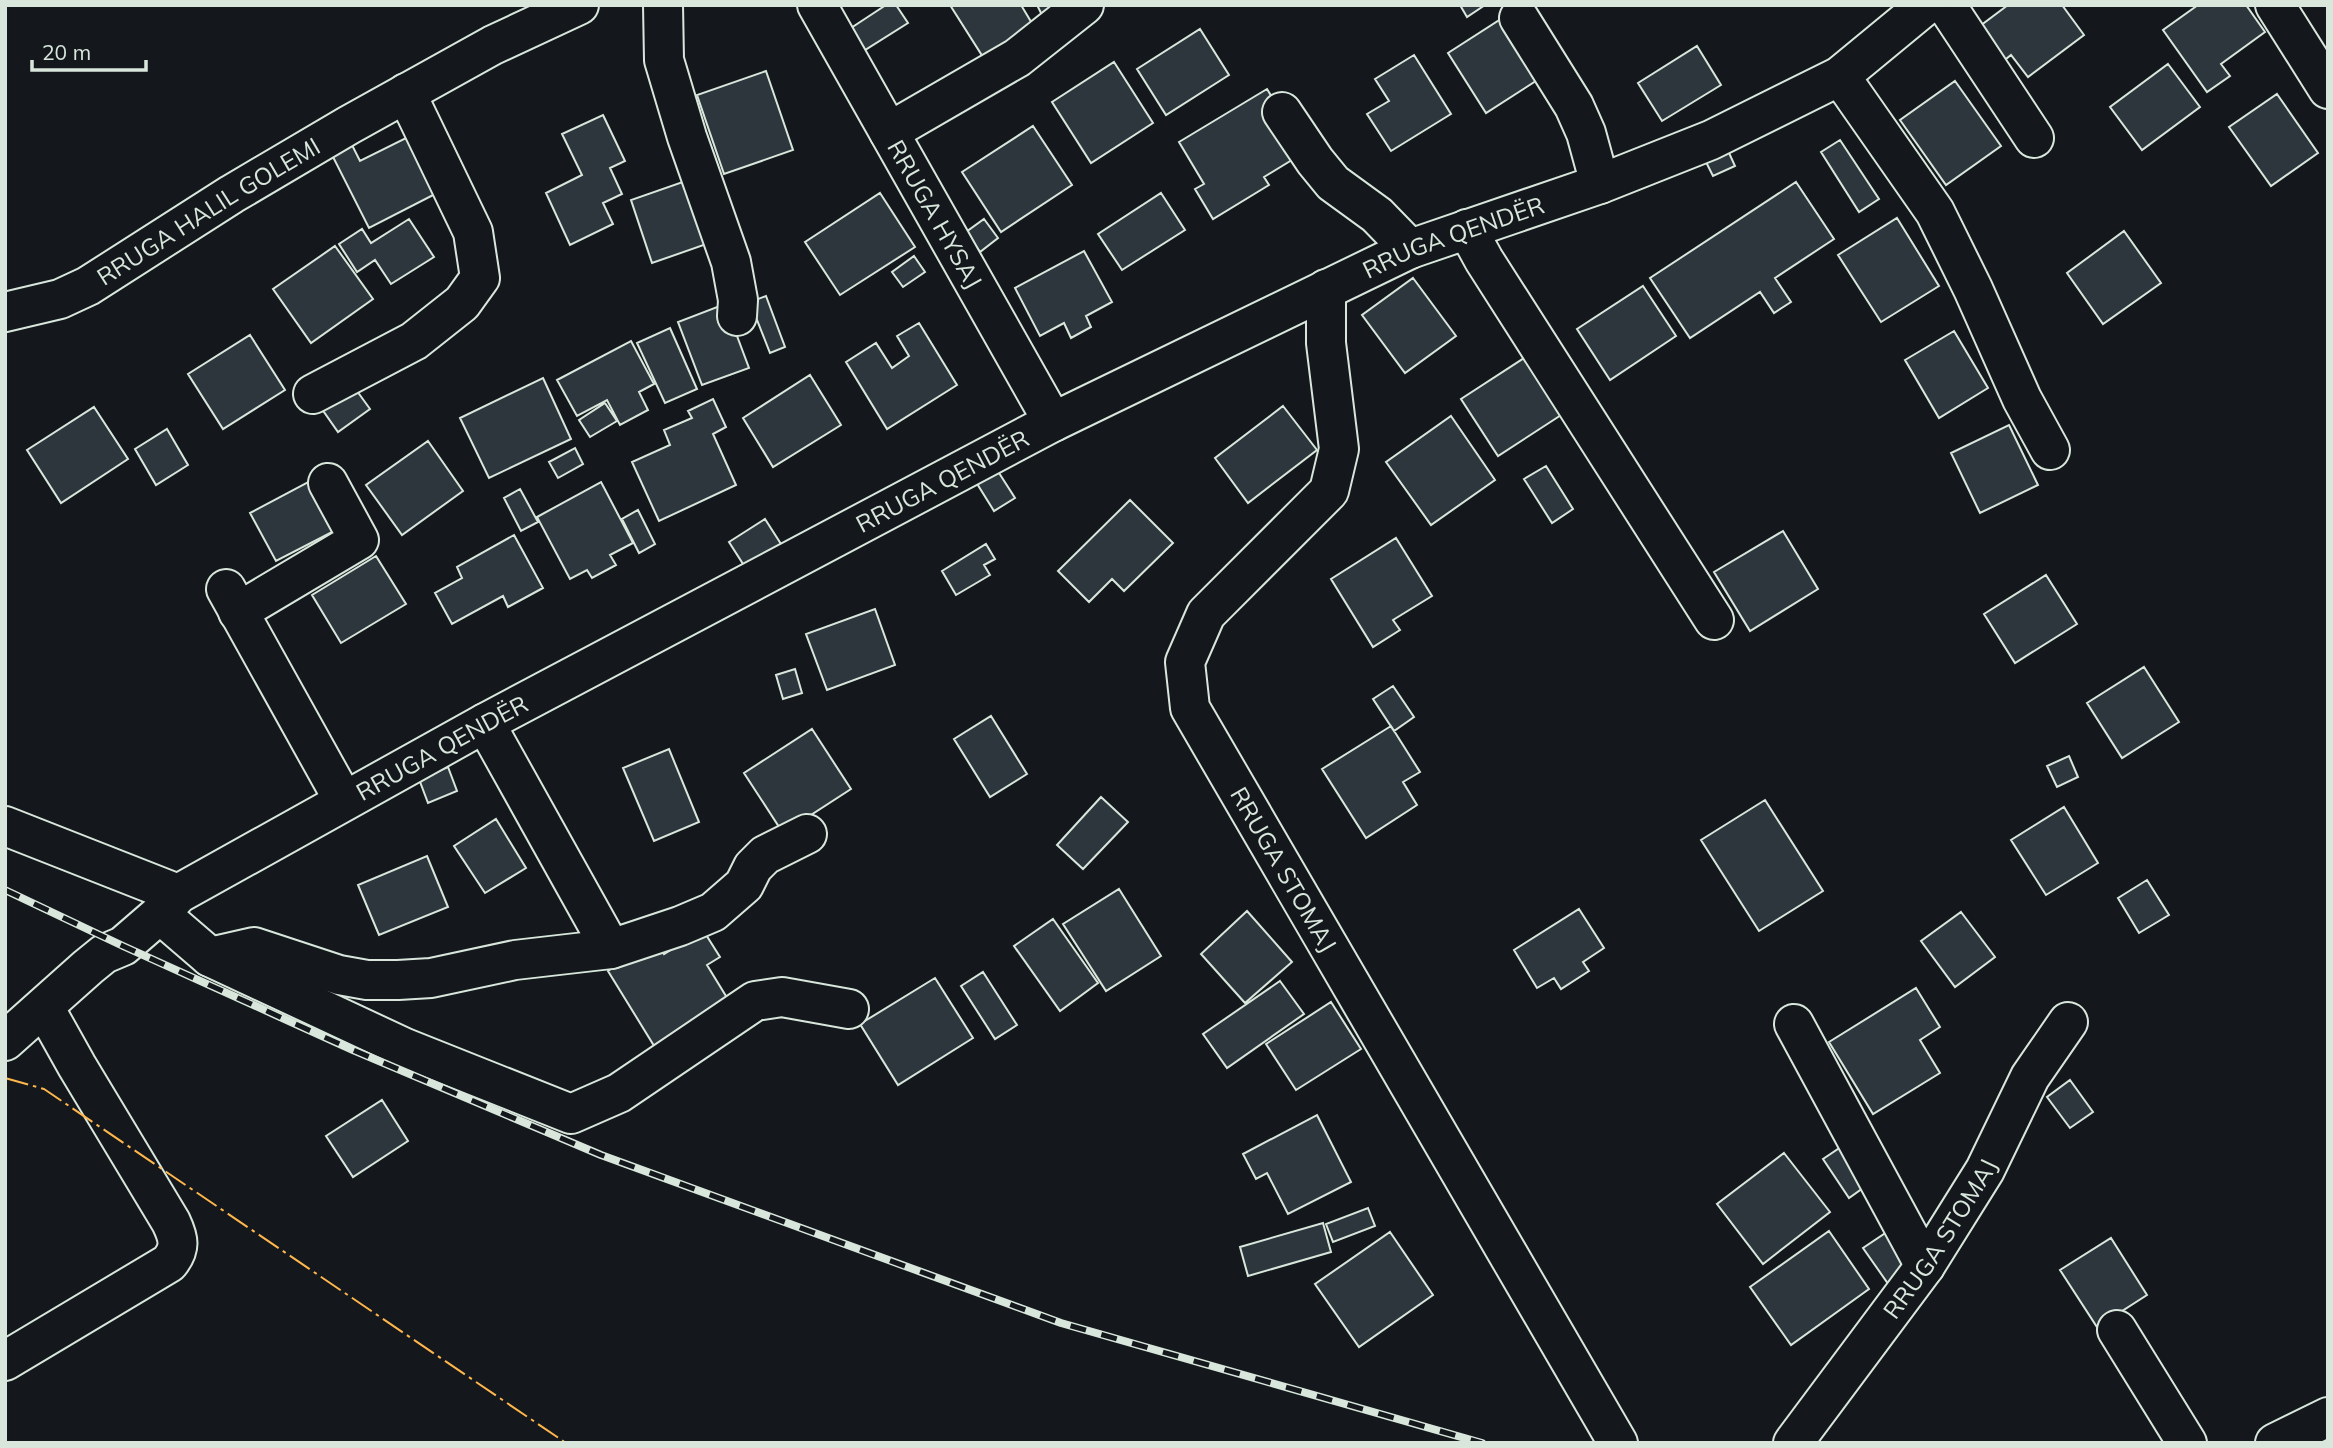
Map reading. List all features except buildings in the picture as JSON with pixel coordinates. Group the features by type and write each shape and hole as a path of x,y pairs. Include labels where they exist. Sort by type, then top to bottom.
{"street":[{"name":"RRUGA HALIL GOLEMI","path":"5,312 60,299 88,286 241,188 406,93 493,45 579,5"},
{"path":"663,5 664,60 687,137 731,262 738,300 737,316"},
{"name":"RRUGA HYSAJ","path":"817,5 1053,422"},
{"path":"888,132 1017,58 1084,5"},
{"name":"RRUGA QENDËR","path":"5,1041 88,967 104,954 123,946 169,904 344,801 485,723 1053,422 1410,249 1600,184 1712,140 1840,76 1926,5"},
{"path":"1946,5 2034,138"},
{"path":"2275,5 2328,89"},
{"path":"1519,18 1574,106 1586,133 1600,184"},
{"path":"1840,76 1935,212 2022,399 2050,450"},
{"path":"313,394 414,341 463,303 480,278 472,232 406,93"},
{"path":"1282,112 1333,183 1377,215 1410,249"},
{"path":"1467,229 1484,260 1714,620"},
{"name":"RRUGA STOMAJ","path":"1326,289 1326,343 1339,449 1329,491 1206,614 1185,662 1190,708 1618,1443"},
{"path":"328,483 359,540 232,600 344,801"},
{"path":"485,723 611,948"},
{"path":"5,827 169,904 210,957 405,1048 571,1114 620,1093 755,1001 782,997 849,1009"},
{"path":"210,957 254,947 339,975 367,980 430,978 515,960 611,948 680,926 713,912 744,885 753,867 765,855 807,834"},
{"path":"5,1361 169,1264 178,1252 179,1238 171,1222 44,1007"},
{"name":"RRUGA STOMAJ","path":"1793,1443 1926,1266 1985,1170 2030,1077 2068,1022"},
{"path":"1794,1024 1926,1266"},
{"path":"2117,1330 2187,1443"},
{"path":"2275,1443 2328,1417"}],"railway":[{"path":"5,890 353,1050 601,1155 1061,1323 1482,1443"}],"power":[{"path":"5,1078 44,1089 566,1443"}]}
